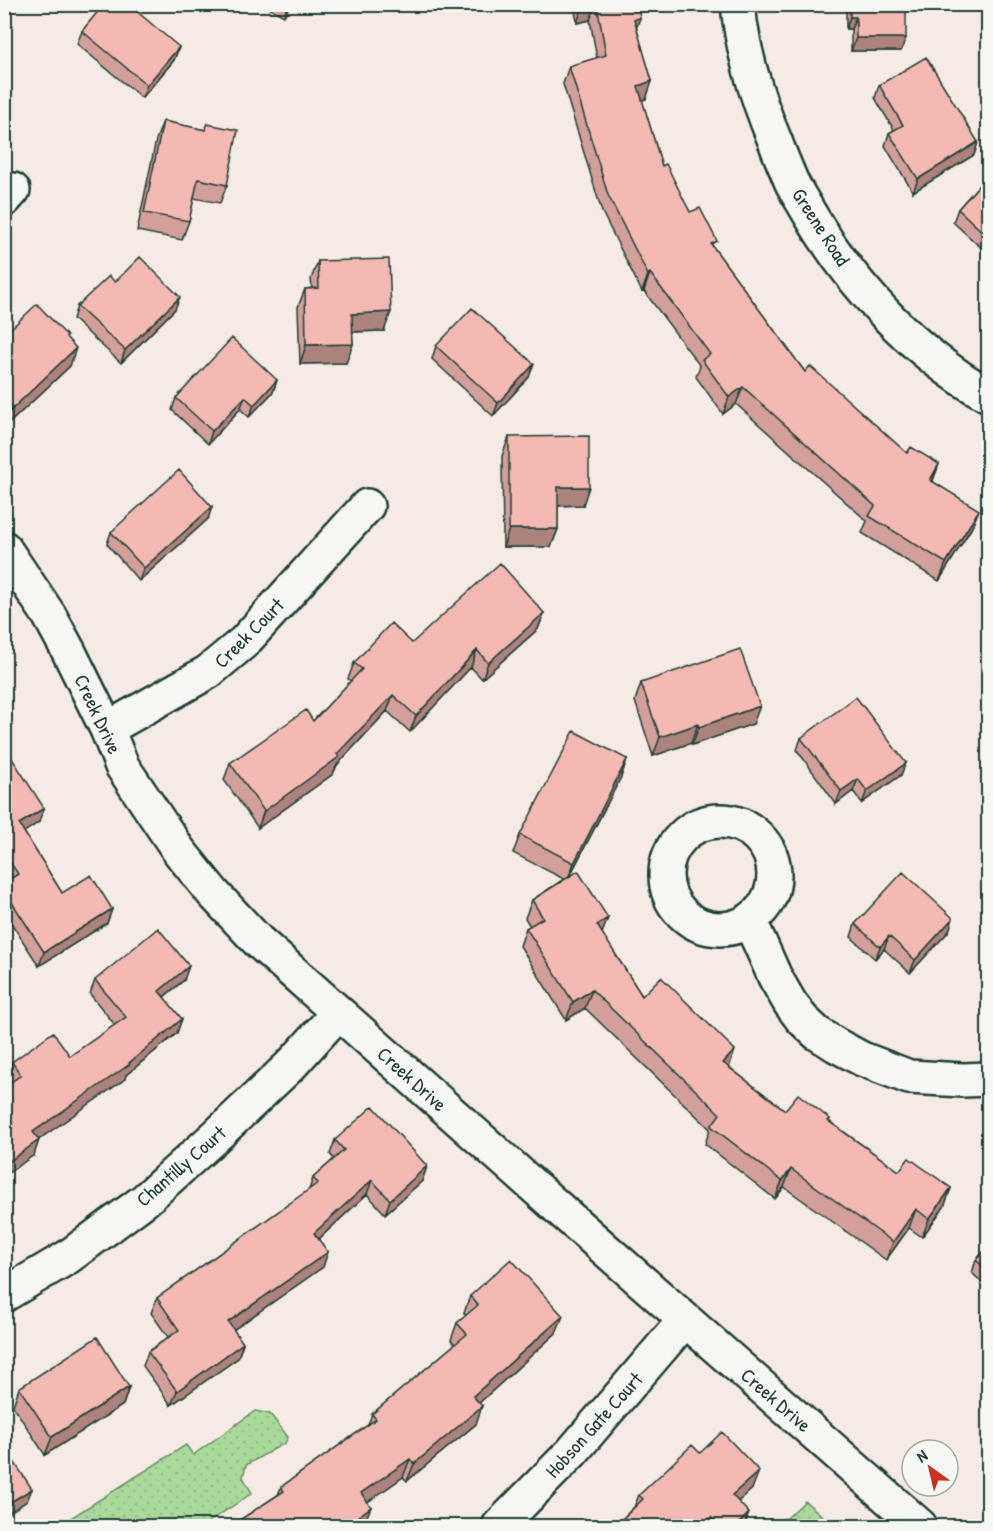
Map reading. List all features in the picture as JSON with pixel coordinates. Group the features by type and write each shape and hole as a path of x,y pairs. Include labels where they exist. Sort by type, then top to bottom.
{"street":[{"name":"Greene Road","path":"738,4 748,61 762,109 793,184 818,228 840,260 897,325 934,358 988,395"},
{"name":"Creek Court","path":"107,729 208,672 244,642 367,507"},
{"name":"Creek Drive","path":"4,548 49,615 68,650 107,729 122,766 179,851 258,941 920,1527"},
{"path":"750,921 789,1003 802,1019 836,1045 862,1059 909,1077 988,1079"},
{"name":"Chantilly Court","path":"4,1295 68,1257 145,1200 291,1065 338,1013"},
{"name":"Hobson Gate Court","path":"499,1527 572,1452 685,1320"}],"green space":[{"path":"255,1411 270,1414 288,1437 285,1443 246,1465 243,1477 252,1493 203,1526 58,1526 186,1445 193,1455"},
{"path":"805,1501 834,1526 766,1526 769,1522 787,1518"}],"building":[{"path":"104,4 128,4 179,47 147,85 82,31"},
{"path":"597,4 638,4 640,18 634,19 652,81 638,86 662,166 666,164 690,212 700,208 717,241 711,244 805,372 810,366 907,453 911,447 939,464 930,480 979,510 946,563 869,516 875,506 743,387 729,397 702,360 710,354 650,273 648,275 608,195 569,66 606,55"},
{"path":"850,4 906,4 906,38 856,38 856,17 850,17"},
{"path":"926,57 978,142 918,179 889,133 903,125 879,85"},
{"path":"163,121 206,130 207,124 238,130 227,185 198,179 189,221 144,213"},
{"path":"988,175 988,237 958,209"},
{"path":"140,257 180,297 125,350 77,306 109,276 115,282"},
{"path":"389,259 391,312 352,314 353,344 306,345 305,289 319,288 318,261"},
{"path":"37,304 76,348 10,411 4,406 4,335"},
{"path":"472,308 534,364 498,403 436,346"},
{"path":"232,338 277,380 254,405 245,397 212,431 176,398"},
{"path":"589,436 589,487 558,487 558,529 509,529 509,437"},
{"path":"179,470 212,507 144,568 111,532"},
{"path":"500,563 544,613 488,663 477,650 416,716 393,695 337,754 339,757 264,811 230,763 306,710 313,721 362,669 354,663 391,623 412,643"},
{"path":"740,649 760,706 699,727 698,724 660,737 641,683"},
{"path":"856,697 906,763 867,791 858,779 841,791 801,738"},
{"path":"574,731 627,759 574,863 520,835"},
{"path":"4,746 44,808 19,824 62,893 91,875 112,909 44,952 4,890 4,883 18,874 4,853"},
{"path":"578,871 608,918 597,925 642,996 661,977 735,1050 723,1063 785,1110 798,1094 830,1119 828,1121 899,1171 909,1158 951,1188 929,1219 916,1209 893,1242 791,1169 782,1181 711,1126 720,1114 592,990 573,1002 526,928 543,918 532,900"},
{"path":"903,872 953,918 915,960 889,936 880,947 855,924"},
{"path":"158,928 189,966 159,991 182,1019 130,1064 33,1132 39,1140 4,1165 4,1087 21,1075 12,1062 53,1032 70,1056 126,1017 95,980"},
{"path":"373,1106 427,1166 390,1200 372,1180 314,1233 328,1252 228,1322 243,1343 177,1391 148,1352 179,1330 157,1298 318,1183 313,1178 344,1150 335,1140"},
{"path":"988,1247 988,1271 976,1260"},
{"path":"511,1259 563,1316 473,1396 482,1406 414,1464 410,1459 361,1493 371,1507 343,1527 229,1527 284,1491 281,1487 376,1419 372,1414 467,1334 457,1323 478,1305 470,1296"},
{"path":"97,1337 129,1387 52,1437 19,1388"},
{"path":"722,1432 759,1471 732,1495 749,1513 735,1527 719,1527 711,1517 701,1527 614,1527 643,1499 639,1495 692,1445 700,1453"},
{"path":"4,1449 32,1489 4,1506"}]}
